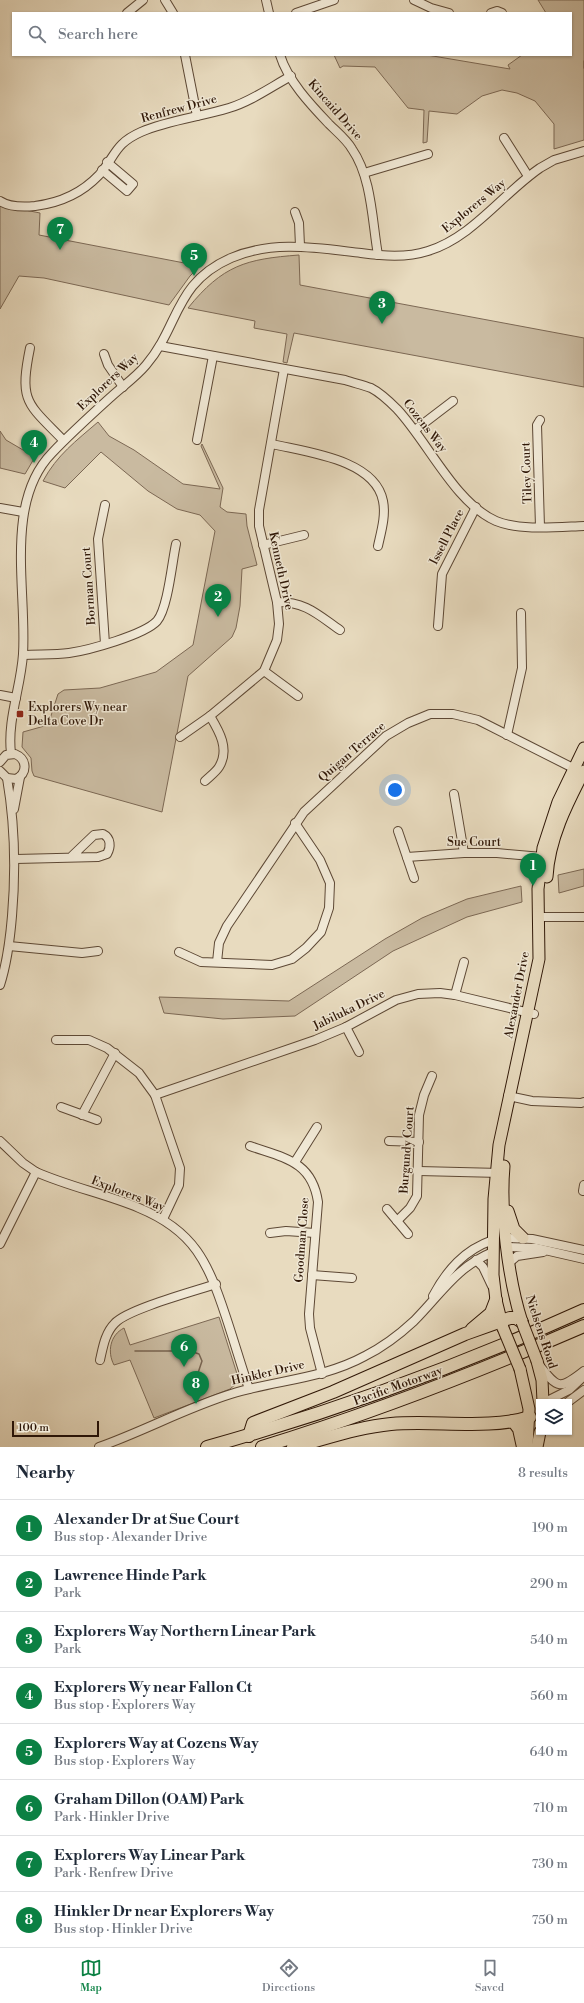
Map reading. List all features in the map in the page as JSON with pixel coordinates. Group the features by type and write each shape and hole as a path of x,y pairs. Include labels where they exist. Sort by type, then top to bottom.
{"highway":[{"path":"465,1334 491,1313 495,1296"},
{"name":"Pacific Motorway","path":"207,1447 248,1436 330,1410 416,1380 499,1347 584,1310"},
{"path":"248,1436 253,1423 333,1392 465,1334 502,1325 513,1318 522,1322"},
{"name":"Pacific Motorway","path":"262,1447 410,1398 499,1363 584,1326"},
{"path":"293,1447 358,1430 390,1424 489,1423 513,1421 534,1415"},
{"path":"513,1421 519,1429 523,1447"}],"main road":[{"name":"Alexander Drive","path":"542,917 547,872 552,847 563,812 580,771 584,748"},
{"name":"Alexander Drive","path":"493,1252 500,1175 512,1097 531,1013 544,965 542,917 538,890 542,857 553,813 580,771"},
{"name":"Alexander Drive","path":"500,1175 507,1243"},
{"path":"500,1175 510,1219 515,1231 523,1238"},
{"name":"Hinkler Drive","path":"493,1240 507,1243"},
{"name":"Hinkler Drive","path":"493,1252 507,1243"},
{"name":"Nielsens Road","path":"507,1243 522,1322 537,1362 542,1380 544,1399"},
{"path":"493,1252 495,1296 502,1325 520,1369 534,1415 527,1447"},
{"path":"538,1447 540,1435"}],"street":[{"path":"128,12 143,0"},
{"path":"165,0 172,12"},
{"path":"266,0 269,12"},
{"path":"299,12 334,0"},
{"path":"414,0 431,8 445,12"},
{"path":"185,56 197,116"},
{"name":"Kincaid Drive","path":"280,56 284,67 291,76 328,122 352,148 364,174 378,255"},
{"name":"Renfrew Drive","path":"0,201 4,204 26,207 51,204 67,198 83,188 102,170 115,151 128,138 147,129 230,108 291,76"},
{"path":"504,138 528,176"},
{"name":"Explorers Way","path":"10,753 10,739 23,655 23,512 34,475 63,440 145,366 160,346 182,300 191,287 211,270 230,259 252,252 279,247 300,246 378,255 414,254 446,244 462,235 528,176 554,160 584,151"},
{"path":"364,174 428,154"},
{"path":"102,170 127,191 133,184 107,162"},
{"path":"295,212 298,223 300,246"},
{"name":"Cozens Way","path":"160,346 345,380 372,389 390,402 415,430 466,499 476,508 496,521 515,525 540,527 584,526"},
{"path":"30,348 24,384 28,400 36,412 63,440"},
{"path":"104,354 108,365 123,387"},
{"path":"197,440 213,356"},
{"name":"Kenneth Drive","path":"180,737 210,716 264,671 277,640 279,624 277,602 259,526 259,510 272,444 284,369"},
{"path":"415,430 453,401"},
{"name":"Tiley Court","path":"540,420 537,425 540,527"},
{"path":"272,444 332,458 347,463 363,472 377,487 383,500 384,516 378,546"},
{"name":"Borman Court","path":"105,505 98,539 105,644"},
{"path":"0,508 23,512"},
{"name":"Issell Place","path":"438,626 442,574 476,508"},
{"path":"263,546 304,535"},
{"path":"23,655 69,653 105,644 149,628 157,620 164,608 176,544"},
{"path":"277,602 294,602 304,606 340,630"},
{"path":"507,735 522,668 521,613"},
{"path":"264,671 298,696"},
{"path":"0,695 16,698"},
{"name":"Quigan Terrace","path":"217,962 219,943 226,926 295,823 304,812 386,736 408,723 430,714 453,714 478,720 580,771"},
{"path":"205,781 219,767 223,753 223,740 210,716"},
{"path":"0,762 10,753 20,756 23,759 24,769 20,776 13,813"},
{"path":"0,771 7,778 13,813 16,859 9,946 0,985"},
{"path":"7,778 16,779 20,776"},
{"path":"454,794 464,853"},
{"path":"180,952 201,962 272,965 292,959 306,948 321,932 329,908 330,883 320,860 295,823"},
{"path":"398,831 414,878"},
{"name":"Sue Court","path":"407,857 464,853 496,853 542,857"},
{"path":"16,859 72,856"},
{"path":"542,917 584,917"},
{"path":"9,946 82,953 98,951"},
{"path":"455,996 464,962"},
{"name":"Jabiluka Drive","path":"155,1095 290,1049 346,1027 390,1003 408,996 428,993 455,996 531,1013"},
{"path":"346,1027 358,1052"},
{"path":"56,1040 89,1040 115,1053 139,1073 155,1095 180,1168 179,1185 163,1219"},
{"path":"82,1115 115,1053"},
{"name":"Burgundy Court","path":"397,1221 410,1208 416,1199 419,1171 421,1107 432,1076"},
{"path":"512,1097 583,1103 584,1112"},
{"path":"61,1107 97,1120"},
{"path":"295,1162 317,1127"},
{"name":"Explorers Way","path":"0,1141 23,1163 36,1172 138,1207 163,1219 177,1229 192,1244 205,1261 216,1284 249,1389"},
{"path":"389,1142 419,1142"},
{"name":"Goodman Close","path":"250,1146 295,1162 305,1171 316,1189 318,1202 309,1303 310,1328 322,1374"},
{"path":"419,1171 500,1175"},
{"path":"0,1244 36,1172"},
{"path":"387,1209 408,1234"},
{"path":"270,1233 286,1231 315,1233"},
{"name":"Hinkler Drive","path":"507,1243 523,1238 584,1250"},
{"name":"Hinkler Drive","path":"429,1304 443,1279 455,1263 474,1249 493,1240"},
{"name":"Hinkler Drive","path":"507,1243 584,1259"},
{"path":"510,1262 520,1255 549,1251"},
{"name":"Hinkler Drive","path":"99,1447 230,1394 322,1374 352,1363 378,1349 413,1321 461,1270 476,1260 493,1252"},
{"path":"476,1260 483,1267 495,1296"},
{"path":"312,1275 352,1278"},
{"path":"100,1360 107,1335 118,1320 138,1311 216,1284"},
{"path":"537,1362 550,1380 558,1384 569,1382 584,1372"},
{"path":"550,1399 569,1390 584,1376"},
{"path":"572,1399 584,1390"},
{"path":"538,1447 544,1435"}],"shaded area":[{"path":"538,0 584,0 584,140 554,149 554,124 535,101 517,93 502,90 482,96 457,114 429,111 427,142 423,143 424,110 408,108 375,67 343,66 340,68 334,56 433,56 510,69 508,65 521,56 572,56 572,12 545,12"},
{"path":"0,205 40,213 39,235 200,266 190,276 169,305 44,278 19,276 0,309"},
{"path":"299,255 300,285 584,338 584,387 294,333 287,363 283,362 287,334 254,328 255,321 188,308 213,282 225,273 237,267 264,259"},
{"path":"98,422 109,436 134,450 183,484 220,489 201,446 202,444 223,488 220,507 227,512 246,514 247,526 257,565 242,569 240,606 236,628 232,637 188,676 162,812 34,776 31,758 22,747 23,732 48,725 58,694 64,690 100,688 156,672 193,645 215,531 200,515 177,509 148,491 101,452 65,488 43,481 54,463"},
{"path":"0,431 6,440 35,457 25,474 0,468"},
{"path":"584,869 584,886 559,893 558,875"},
{"path":"521,886 522,902 467,917 393,951 295,1016 223,1019 164,1013 159,997 289,1001 385,939 422,918 467,899"},
{"path":"219,1317 238,1377 237,1383 230,1389 154,1418 130,1360 114,1365 110,1349 113,1339 119,1331 124,1328 130,1345"}],"waterway":[{"path":"584,61 584,68"},
{"path":"135,1351 190,1351 199,1354 202,1361 198,1373 197,1385"}],"place":[{"name":"Explorers Way Linear Park","path":"60,250"},
{"name":"Explorers Way at Cozens Way","path":"194,276"},
{"name":"Explorers Way Northern Linear Park","path":"382,324"},
{"name":"Explorers Wy near Fallon Ct","path":"34,463"},
{"name":"Lawrence Hinde Park","path":"218,617"},
{"name":"Explorers Wy near Delta Cove Dr","path":"20,714"},
{"name":"Alexander Dr at Sue Court","path":"533,886"},
{"name":"Graham Dillon (OAM) Park","path":"184,1367"},
{"name":"Hinkler Dr near Explorers Way","path":"196,1404"}]}
